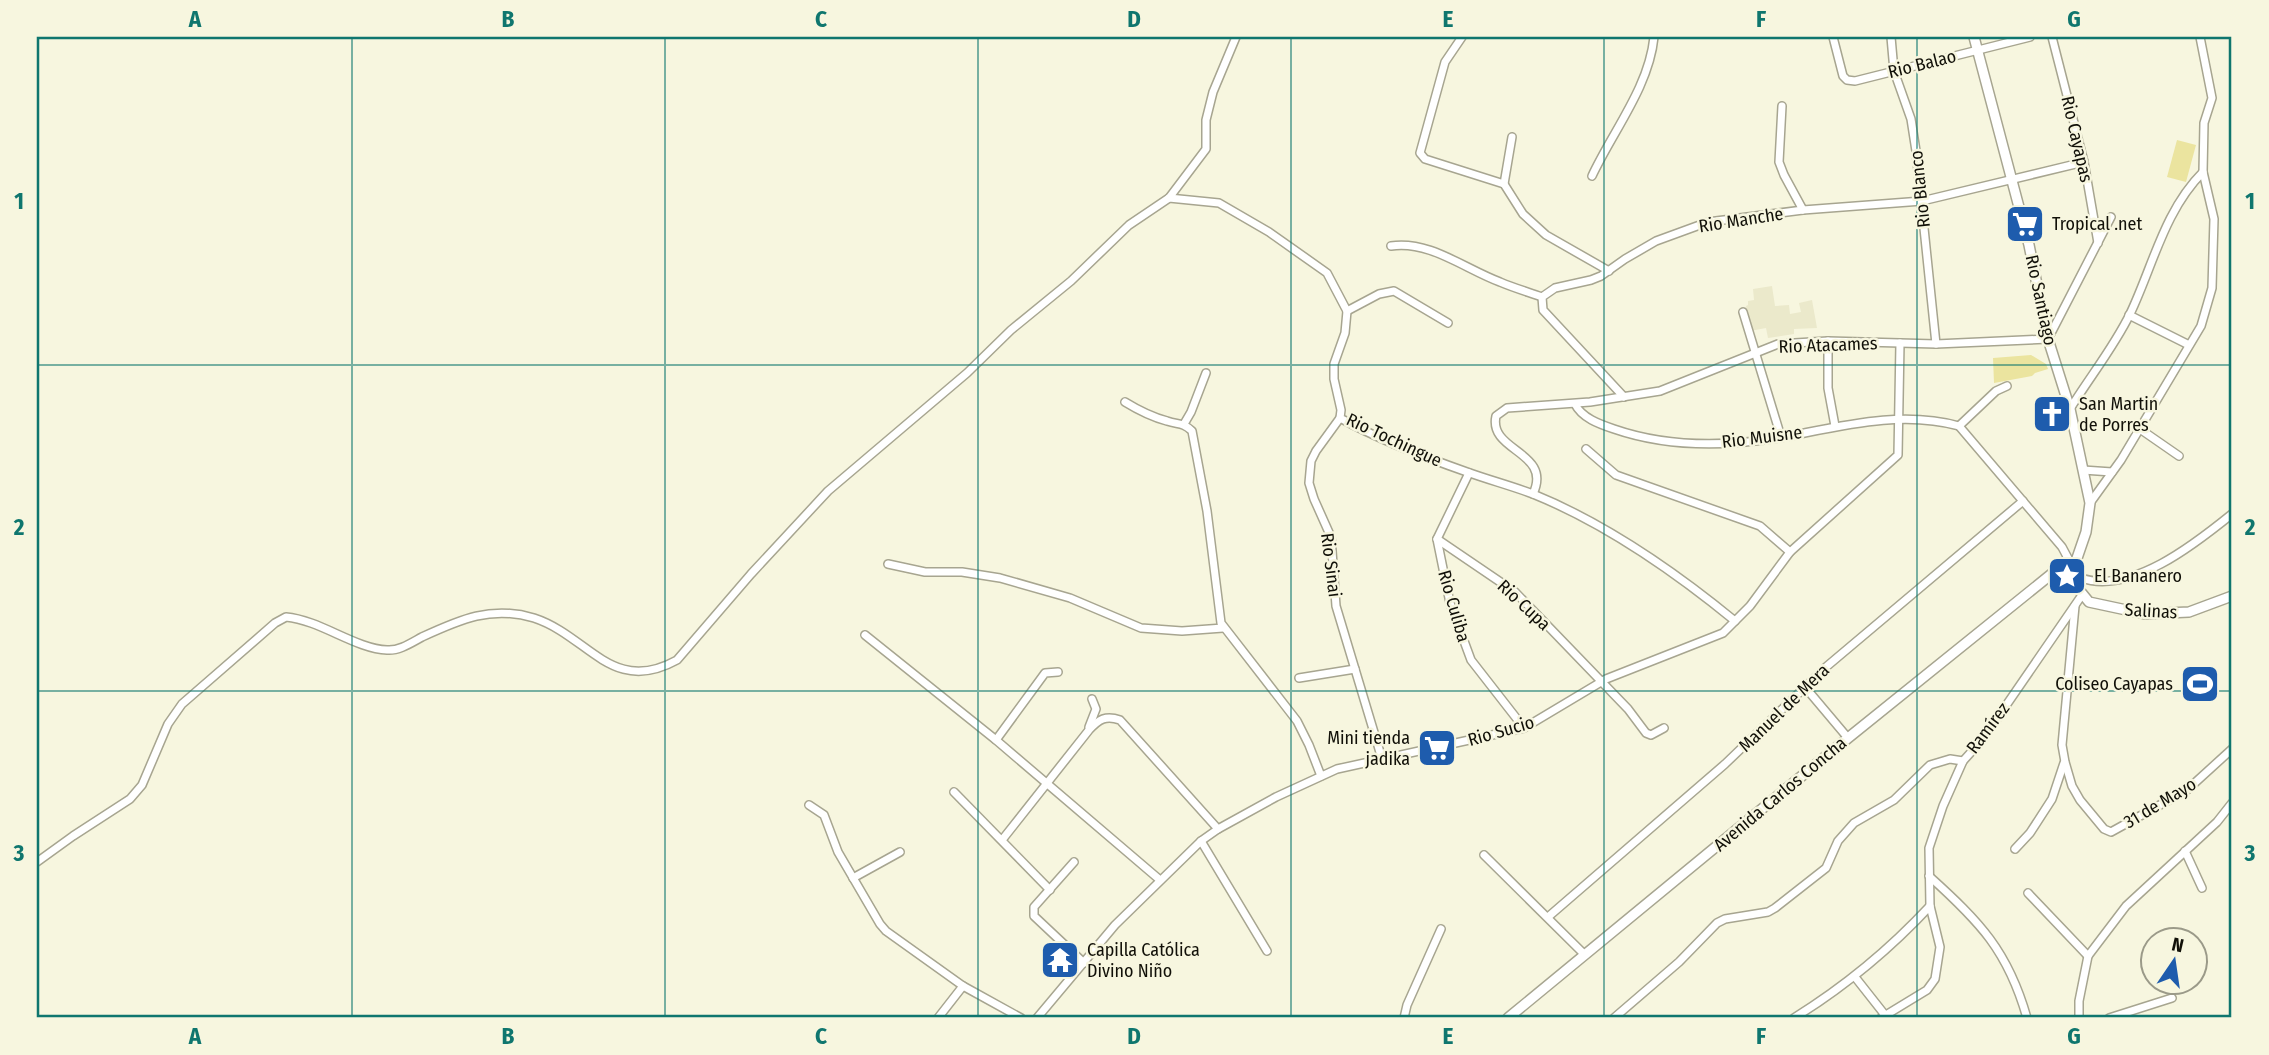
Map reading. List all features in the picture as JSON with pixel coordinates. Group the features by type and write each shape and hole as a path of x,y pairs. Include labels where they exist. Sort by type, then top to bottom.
{"street":[{"path":"37,862 130,799 142,785 168,724 182,704 275,623 286,617 307,621 384,650 401,647 461,619 502,613 549,625 612,666 629,672 663,668 677,660 751,574 828,491 967,373 1011,330 1071,281 1129,225 1170,198 1206,149 1206,120 1213,92 1236,37"},
{"path":"1462,37 1445,62 1420,153 1425,159 1504,184 1524,214 1546,235 1609,271"},
{"path":"1592,176 1639,87 1650,60 1654,37"},
{"name":"Rio Balao","path":"1833,37 1843,76 1847,80 2029,37"},
{"name":"Rio Blanco","path":"1891,37 1894,71 1911,118 1936,344"},
{"name":"Rio Santiago","path":"1974,37 2029,245 2048,339 2070,409 2090,502 2086,533 2072,563"},
{"name":"Rio Cayapas","path":"2052,37 2084,162 2098,243"},
{"path":"2090,502 2140,429 2201,326 2212,288 2214,219 2203,172 2204,123 2212,98 2200,37"},
{"path":"1782,106 1779,162 1803,210"},
{"path":"1504,184 1512,137"},
{"name":"Rio Manche","path":"1542,297 1555,288 1591,280 1656,241 1708,222 1803,210 1922,201 2084,162"},
{"path":"2070,409 2129,315 2174,207 2187,188 2203,172"},
{"path":"1170,198 1219,203 1269,232 1327,273 1346,311 1379,294 1394,292 1448,323"},
{"path":"2048,339 2111,217"},
{"path":"1391,246 1414,245 1432,251 1500,282 1542,297 1541,304 1547,316 1624,397"},
{"name":"Rio Tochingue","path":"1346,311 1345,333 1334,364 1340,418 1408,449 1533,494 1600,527 1665,567 1735,621"},
{"path":"1743,312 1782,437"},
{"path":"2129,315 2189,345"},
{"name":"Rio Atacames","path":"1533,494 1538,479 1530,461 1498,434 1496,428 1496,416 1513,407 1575,404 1660,391 1686,383 1778,344 1828,341 1936,344 2048,339"},
{"path":"1828,341 1828,388 1835,426"},
{"name":"Rio Sucio","path":"1037,1018 1115,925 1201,841 1219,829 1337,769 1524,728 1602,682 1723,633 1758,597 1790,552 1898,455 1900,344"},
{"path":"1184,424 1206,373"},
{"path":"2007,386 1996,391 1959,426 2081,573 2079,582 2082,595"},
{"path":"1125,402 1169,422 1184,424 1192,431 1196,439 1223,628 1297,721 1310,745 1321,776"},
{"name":"Rio Muisne","path":"1575,404 1585,416 1609,428 1639,438 1679,445 1782,437 1873,421 1938,421 1959,426"},
{"name":"Rio Sinai","path":"1340,418 1311,461 1309,483 1331,537 1336,606 1382,759"},
{"path":"2140,429 2179,456"},
{"path":"1586,449 1616,475 1760,526 1790,552"},
{"path":"2083,470 2112,472"},
{"path":"1437,539 1469,473"},
{"name":"Manuel de Mera","path":"1548,917 1725,764 1805,687 2023,500"},
{"path":"2072,563 2062,563 2054,572 2055,581 2060,587 2068,589 2079,582 2102,583 2131,578 2190,547 2232,514"},
{"name":"Rio Cupa","path":"1437,539 1509,587 1628,709 1646,733 1651,735 1664,728"},
{"name":"Rio Culiba","path":"1437,539 1450,603 1464,646 1481,674 1524,728"},
{"path":"888,564 925,572 962,572 1000,578 1070,597 1141,628 1182,631 1223,628"},
{"name":"Avenida Carlos Concha","path":"1508,1018 2054,572"},
{"name":"Salinas","path":"2082,595 2094,604 2145,614 2189,612 2232,596"},
{"name":"Ramírez","path":"1883,1017 1927,990 1936,979 1940,947 1930,905 1929,848 1942,806 1963,761 1983,739 2082,595"},
{"name":"31 de Mayo","path":"2075,604 2062,745 2072,786 2104,829 2111,831 2187,790 2232,750"},
{"path":"865,635 996,740 1160,880"},
{"path":"1299,678 1355,669"},
{"path":"996,740 1045,673 1058,672"},
{"path":"1805,687 1848,738"},
{"path":"1089,730 1096,709 1092,699"},
{"path":"1002,840 1089,730 1102,718 1111,717 1120,720 1219,829"},
{"path":"1614,1018 1685,956 1717,923 1772,910 1821,873 1829,863 1838,841 1854,823 1894,800 1930,765 1950,759 1963,761"},
{"path":"2015,849 2030,833 2052,799 2065,762"},
{"path":"954,792 1050,890"},
{"path":"2079,1018 2079,1002 2088,956 2126,906 2217,822 2232,803"},
{"path":"809,805 824,815 838,852 886,931 963,986 1021,1018"},
{"path":"1201,841 1267,951"},
{"path":"2185,851 2203,888"},
{"path":"853,878 900,852"},
{"path":"1484,855 1586,955"},
{"path":"1074,862 1034,907 1034,916 1084,963"},
{"path":"1929,876 1981,926 2004,957 2027,1018"},
{"path":"2028,893 2088,956"},
{"path":"1794,1018 1855,977 1930,905"},
{"path":"1404,1018 1407,1005 1441,929"},
{"path":"1855,977 1883,1017"},
{"path":"939,1018 963,986"},
{"path":"2109,1018 2172,998"}],"shaded area":[{"path":"2177,140 2196,145 2186,182 2167,177"},
{"path":"1772,286 1775,306 1789,305 1790,314 1801,312 1799,303 1812,300 1817,328 1794,329 1794,334 1768,338 1766,328 1750,331 1746,306 1748,301 1754,300 1753,289"},
{"path":"2031,355 2046,364 2048,369 2032,376 1994,383 1993,358"}],"place":[{"name":"Tropical .net","path":"2025,224"},
{"name":"San Martin de Porres","path":"2052,414"},
{"name":"El Bananero","path":"2067,576"},
{"name":"Coliseo Cayapas","path":"2200,684"},
{"name":"Mini tienda jadika","path":"1437,748"},
{"name":"Capilla Católica Divino Niño","path":"1060,960"}]}
